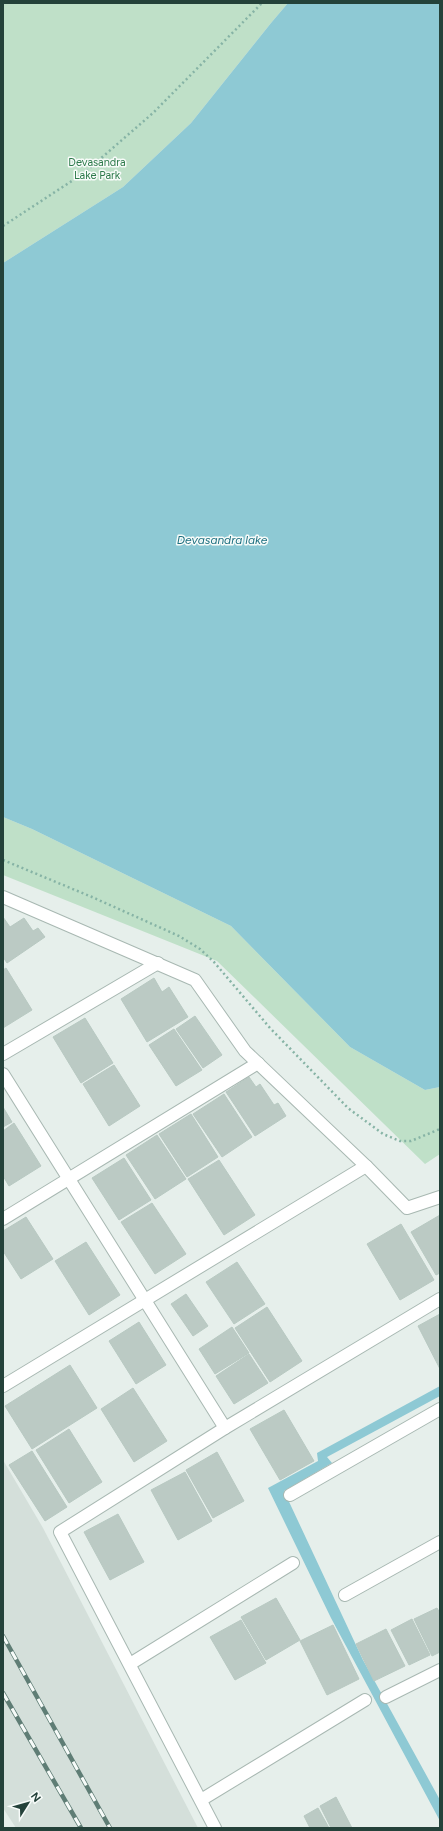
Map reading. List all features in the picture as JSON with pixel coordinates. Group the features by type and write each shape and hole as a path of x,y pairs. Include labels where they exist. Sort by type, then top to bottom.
{"street":[{"path":"3,897 195,980 245,1051 366,1166 407,1208 440,1197"},
{"path":"3,1054 158,963"},
{"path":"3,1219 258,1063"},
{"path":"3,1074 225,1428"},
{"path":"3,1386 366,1166"},
{"path":"215,1828 60,1532 225,1428 440,1299"},
{"path":"290,1495 440,1409"},
{"path":"345,1595 440,1542"},
{"path":"130,1664 293,1563"},
{"path":"386,1697 440,1670"},
{"path":"201,1800 365,1700"}],"path":[{"path":"3,226 84,174 153,113 262,3"},
{"path":"411,1141 440,1130"}],"shaded area":[{"path":"3,1460 43,1528 198,1828 16,1828 3,1808"}],"green space":[{"name":"Devasandra Lake Park","path":"3,3 288,3 191,123 123,187 3,263"},
{"path":"3,817 32,829 231,926 350,1047 425,1090 440,1087 440,1154 425,1164 217,961 3,875"}],"water":[{"name":"Devasandra lake","path":"288,3 440,3 440,1087 425,1090 350,1047 231,926 32,829 3,817 3,263 123,187 191,123"},
{"path":"440,1386 440,1396 327,1457 332,1463 284,1491 363,1660 440,1800 440,1821 331,1618 268,1488 318,1461 317,1453"}],"building":[{"path":"3,917 10,927 24,918 33,931 38,928 45,937 7,963 3,957"},
{"path":"6,968 32,1010 3,1028 3,970"},
{"path":"154,978 162,992 169,987 188,1017 147,1042 121,999"},
{"path":"195,1016 222,1055 203,1068 176,1029"},
{"path":"85,1018 113,1063 81,1083 53,1037"},
{"path":"174,1029 202,1070 176,1086 149,1045"},
{"path":"114,1065 140,1106 109,1126 83,1084"},
{"path":"249,1077 256,1087 260,1084 274,1105 278,1103 286,1116 255,1136 226,1092"},
{"path":"224,1094 252,1137 222,1157 193,1114"},
{"path":"3,1107 12,1122 3,1127"},
{"path":"191,1114 218,1157 187,1177 159,1134"},
{"path":"14,1123 41,1166 9,1186 3,1176 3,1131"},
{"path":"157,1135 186,1179 155,1199 126,1155"},
{"path":"124,1158 151,1200 119,1220 92,1178"},
{"path":"219,1160 255,1215 224,1235 188,1179"},
{"path":"152,1203 186,1254 155,1274 121,1222"},
{"path":"440,1215 440,1273 436,1275 411,1232"},
{"path":"26,1217 53,1259 21,1279 3,1251 3,1231"},
{"path":"401,1224 434,1280 400,1300 367,1244"},
{"path":"86,1242 120,1295 89,1315 55,1261"},
{"path":"237,1262 265,1304 234,1324 206,1282"},
{"path":"186,1294 208,1326 193,1336 171,1304"},
{"path":"267,1307 302,1361 270,1382 235,1328"},
{"path":"440,1314 440,1369 418,1326"},
{"path":"139,1322 166,1365 136,1384 109,1341"},
{"path":"232,1327 249,1353 215,1374 199,1349"},
{"path":"249,1354 268,1383 234,1404 216,1376"},
{"path":"70,1365 97,1408 32,1449 5,1406"},
{"path":"133,1388 167,1441 134,1462 101,1409"},
{"path":"284,1410 314,1461 280,1480 250,1429"},
{"path":"69,1429 102,1482 69,1503 36,1450"},
{"path":"32,1451 67,1507 45,1521 9,1465"},
{"path":"217,1452 244,1501 213,1518 186,1470"},
{"path":"185,1472 212,1521 178,1540 151,1490"},
{"path":"118,1514 144,1562 110,1580 84,1532"},
{"path":"276,1598 300,1640 266,1660 241,1617"},
{"path":"437,1608 440,1613 440,1652 432,1656 414,1619"},
{"path":"412,1619 430,1655 409,1665 391,1630"},
{"path":"241,1620 266,1663 235,1680 210,1637"},
{"path":"333,1625 359,1679 327,1695 300,1641"},
{"path":"386,1629 405,1666 374,1681 356,1644"},
{"path":"336,1797 352,1828 331,1828 320,1806"},
{"path":"318,1808 329,1828 310,1828 304,1816"}],"railway":[{"path":"3,1636 110,1828"},
{"path":"3,1693 81,1828"}]}
